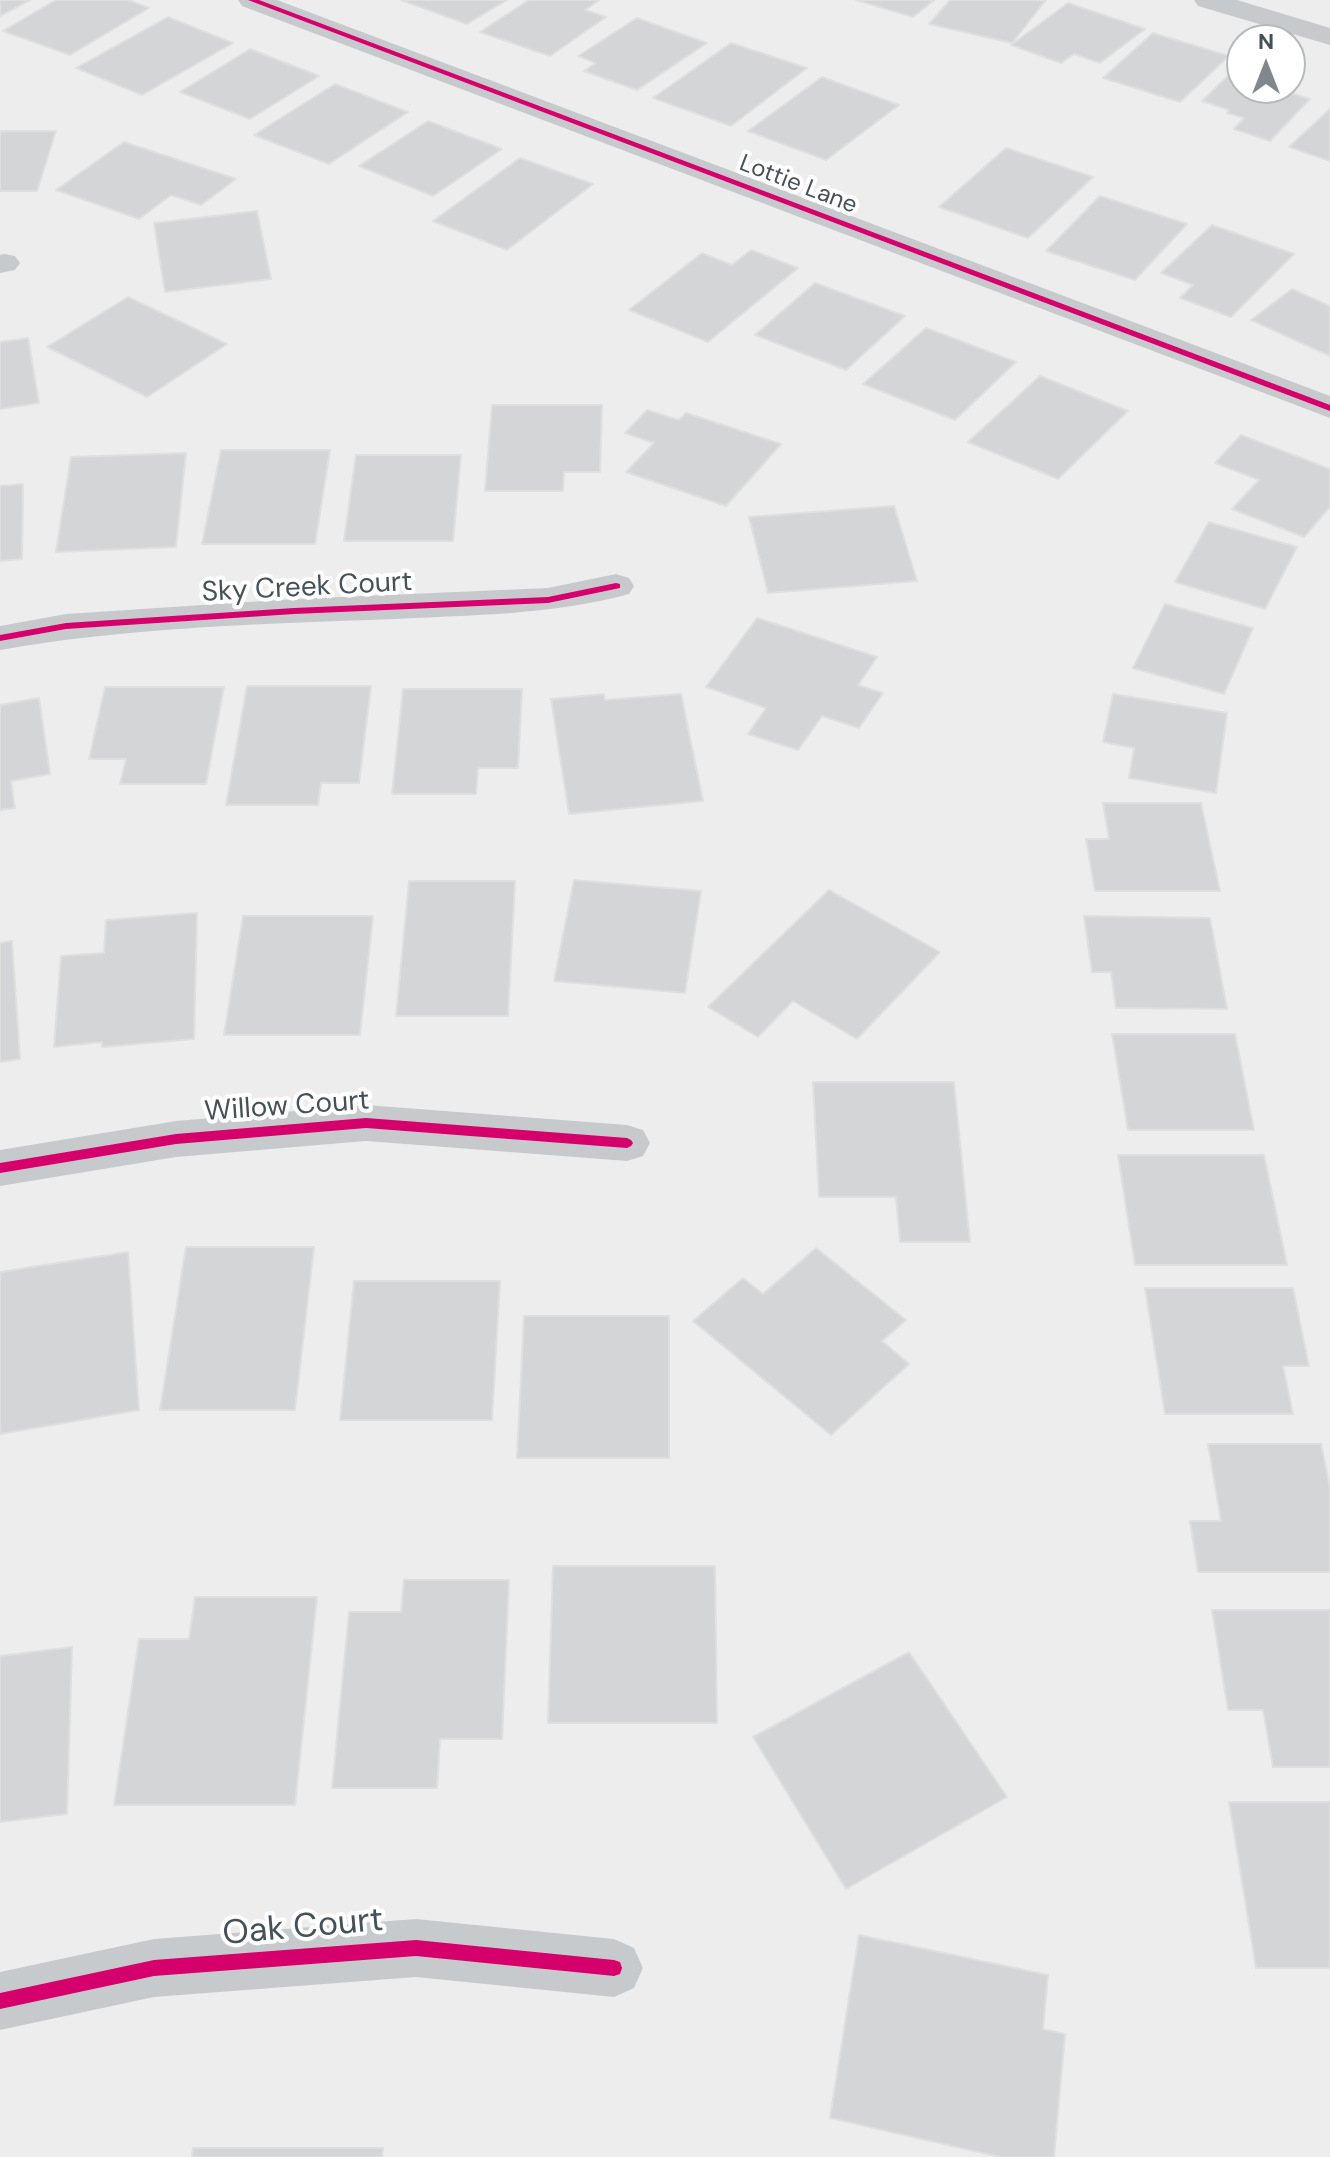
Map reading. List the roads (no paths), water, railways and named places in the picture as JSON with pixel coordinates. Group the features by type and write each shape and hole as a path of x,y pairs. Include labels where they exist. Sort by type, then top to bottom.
{"street":[{"name":"Lottie Lane","path":"252,0 1330,408"},
{"path":"1208,0 1330,37"},
{"name":"Sky Creek Court","path":"0,638 66,626 548,600 616,586"},
{"name":"Willow Court","path":"0,1168 176,1139 366,1123 627,1143"},
{"name":"Oak Court","path":"0,2001 154,1968 416,1948 614,1968"}]}
